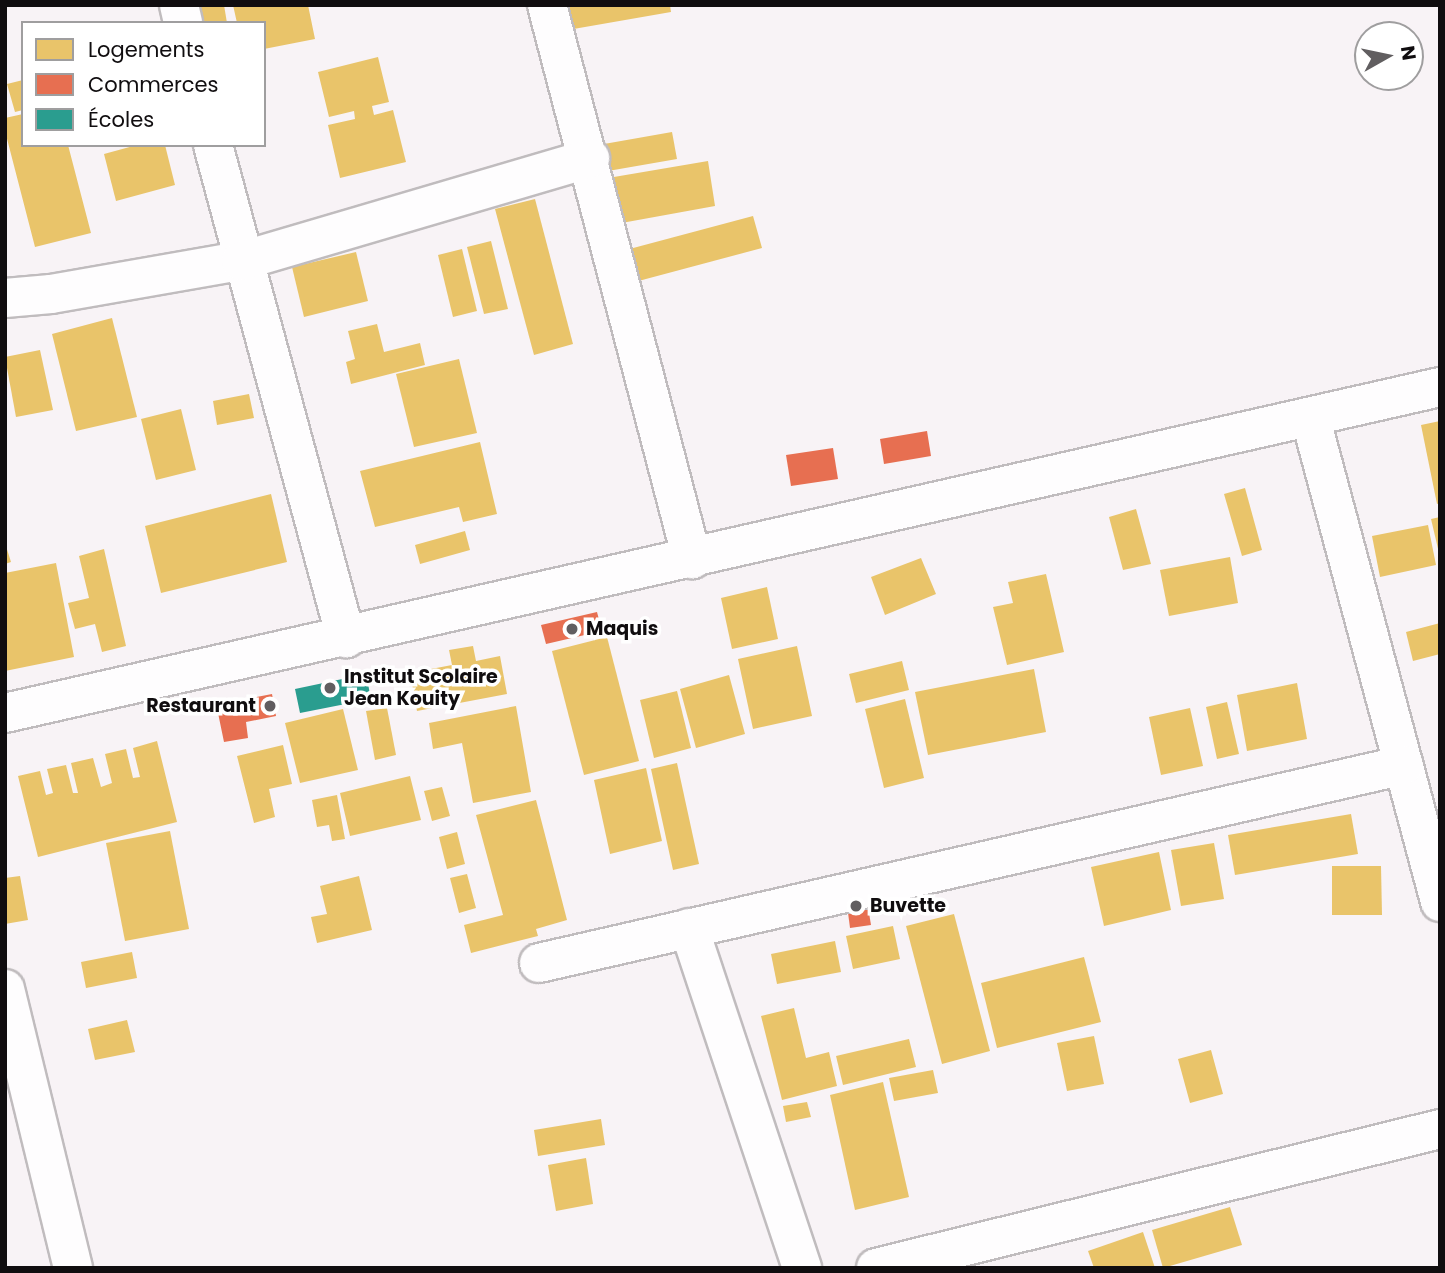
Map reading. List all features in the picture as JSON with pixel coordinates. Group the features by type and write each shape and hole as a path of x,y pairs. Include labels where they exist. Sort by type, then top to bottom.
{"street":[{"path":"547,5 590,158 692,559"},
{"path":"213,147 241,261 346,638"},
{"path":"5,298 241,261 590,158"},
{"path":"5,713 1311,420 1440,387"},
{"path":"1311,420 1440,902"},
{"path":"539,963 1404,765"},
{"path":"689,928 802,1268"},
{"path":"5,989 73,1268"},
{"path":"876,1268 1440,1129"}],"building: Logements":[{"path":"197,5 224,5 227,21 200,21"},
{"path":"233,5 308,5 315,39 266,49 266,21 237,21"},
{"path":"558,5 670,5 671,12 562,31"},
{"path":"378,57 389,102 372,106 374,115 393,110 406,162 340,178 328,125 355,119 354,111 329,117 318,72"},
{"path":"21,80 21,110 15,112 7,84"},
{"path":"21,114 21,147 69,147 91,233 35,247 5,131 5,118"},
{"path":"672,132 677,159 608,171 604,144"},
{"path":"130,147 166,147 175,185 116,201 104,154"},
{"path":"708,161 715,206 616,224 608,178"},
{"path":"535,199 573,344 534,355 495,209"},
{"path":"753,216 762,248 631,283 622,251"},
{"path":"491,241 508,309 484,314 467,247"},
{"path":"462,249 477,311 453,317 438,255"},
{"path":"356,252 368,301 304,317 292,267"},
{"path":"112,318 137,417 76,431 52,334"},
{"path":"377,324 384,352 420,343 425,365 351,384 346,362 355,359 348,331"},
{"path":"40,350 53,410 16,417 5,357"},
{"path":"459,359 477,433 414,447 396,374"},
{"path":"249,394 254,418 217,425 213,401"},
{"path":"181,409 196,470 156,480 141,419"},
{"path":"1440,421 1440,503 1437,504 1421,425"},
{"path":"480,442 497,514 463,522 459,507 375,527 360,471"},
{"path":"1245,488 1262,550 1242,556 1224,494"},
{"path":"271,494 287,562 161,593 145,526"},
{"path":"1136,509 1151,564 1123,570 1109,517"},
{"path":"1440,517 1440,553 1439,553 1431,519"},
{"path":"1428,525 1436,565 1380,577 1372,536"},
{"path":"465,531 470,550 420,564 415,545"},
{"path":"5,543 11,562 5,564"},
{"path":"104,549 126,646 102,652 95,624 75,629 68,603 89,598 79,556"},
{"path":"1230,557 1238,603 1169,616 1160,570"},
{"path":"921,558 936,594 885,615 871,577"},
{"path":"56,563 74,657 5,671 5,573"},
{"path":"1046,574 1064,652 1007,665 993,607 1013,603 1008,582"},
{"path":"767,587 778,639 732,649 721,598"},
{"path":"1440,623 1440,654 1413,661 1406,632"},
{"path":"607,637 639,761 584,775 552,651"},
{"path":"473,646 476,661 500,656 507,694 417,711 410,673 452,665 449,650"},
{"path":"797,646 812,716 753,729 738,659"},
{"path":"902,661 909,690 856,703 849,674"},
{"path":"1034,669 1046,732 928,755 915,692"},
{"path":"729,675 745,734 696,748 680,689"},
{"path":"1297,683 1307,739 1247,751 1237,695"},
{"path":"677,691 691,748 654,758 640,700"},
{"path":"905,699 924,778 884,788 865,709"},
{"path":"1227,702 1239,754 1217,759 1206,707"},
{"path":"516,706 531,792 473,803 462,743 433,749 429,723"},
{"path":"387,708 396,755 375,760 366,711"},
{"path":"1190,708 1203,766 1161,775 1149,717"},
{"path":"343,709 358,770 300,783 285,723"},
{"path":"157,741 177,822 38,857 18,776 40,771 46,795 53,793 47,769 66,765 73,793 78,793 71,763 93,758 101,787 112,783 105,754 126,749 133,778 140,777 133,748"},
{"path":"283,745 292,784 269,789 275,817 254,823 237,756"},
{"path":"677,763 699,864 673,870 651,769"},
{"path":"646,768 662,841 610,854 594,780"},
{"path":"410,776 421,820 350,836 340,793"},
{"path":"442,787 450,816 432,821 424,791"},
{"path":"337,795 345,839 332,841 329,825 317,827 312,800"},
{"path":"536,800 567,920 536,929 538,936 471,953 464,925 503,915 476,815"},
{"path":"1351,814 1358,854 1235,875 1228,835"},
{"path":"170,831 189,929 125,941 106,843"},
{"path":"457,832 465,864 447,869 439,837"},
{"path":"1214,843 1224,899 1181,906 1171,850"},
{"path":"1159,852 1171,910 1104,926 1091,867"},
{"path":"1332,866 1381,866 1382,915 1332,915"},
{"path":"467,874 476,908 459,913 450,878"},
{"path":"20,876 28,920 5,924 5,878"},
{"path":"359,876 372,930 317,943 311,917 327,914 320,886"},
{"path":"954,914 990,1051 942,1064 906,926"},
{"path":"893,926 900,959 853,969 846,936"},
{"path":"835,941 841,972 777,984 771,954"},
{"path":"132,952 137,978 86,988 81,962"},
{"path":"1084,957 1101,1022 997,1048 981,983"},
{"path":"794,1008 806,1058 829,1052 837,1086 782,1100 761,1016"},
{"path":"127,1020 135,1052 95,1060 88,1029"},
{"path":"1094,1036 1104,1084 1067,1091 1057,1043"},
{"path":"909,1039 916,1067 843,1085 836,1056"},
{"path":"1211,1050 1223,1094 1190,1103 1178,1059"},
{"path":"933,1070 938,1093 894,1101 889,1078"},
{"path":"883,1082 909,1197 855,1210 830,1095"},
{"path":"807,1102 811,1117 786,1122 783,1106"},
{"path":"601,1119 605,1145 538,1156 534,1130"},
{"path":"586,1158 593,1204 556,1211 548,1165"},
{"path":"1230,1207 1242,1245 1163,1268 1152,1230"},
{"path":"1143,1232 1155,1268 1094,1268 1088,1251"}],"building: Commerces":[{"path":"927,431 931,456 884,464 880,439"},
{"path":"833,448 838,479 791,486 786,455"},
{"path":"597,612 602,631 546,644 541,625"},
{"path":"272,694 276,716 246,722 248,738 224,742 218,713 242,708 240,700"},
{"path":"866,895 871,925 850,928 846,897"}],"building: Écoles":[{"path":"366,674 371,699 300,713 295,689"}],"place":[{"name":"Maquis","path":"572,629"},
{"name":"Institut Scolaire Jean Kouity","path":"330,688"},
{"name":"Restaurant","path":"270,706"},
{"name":"Buvette","path":"856,906"}]}
